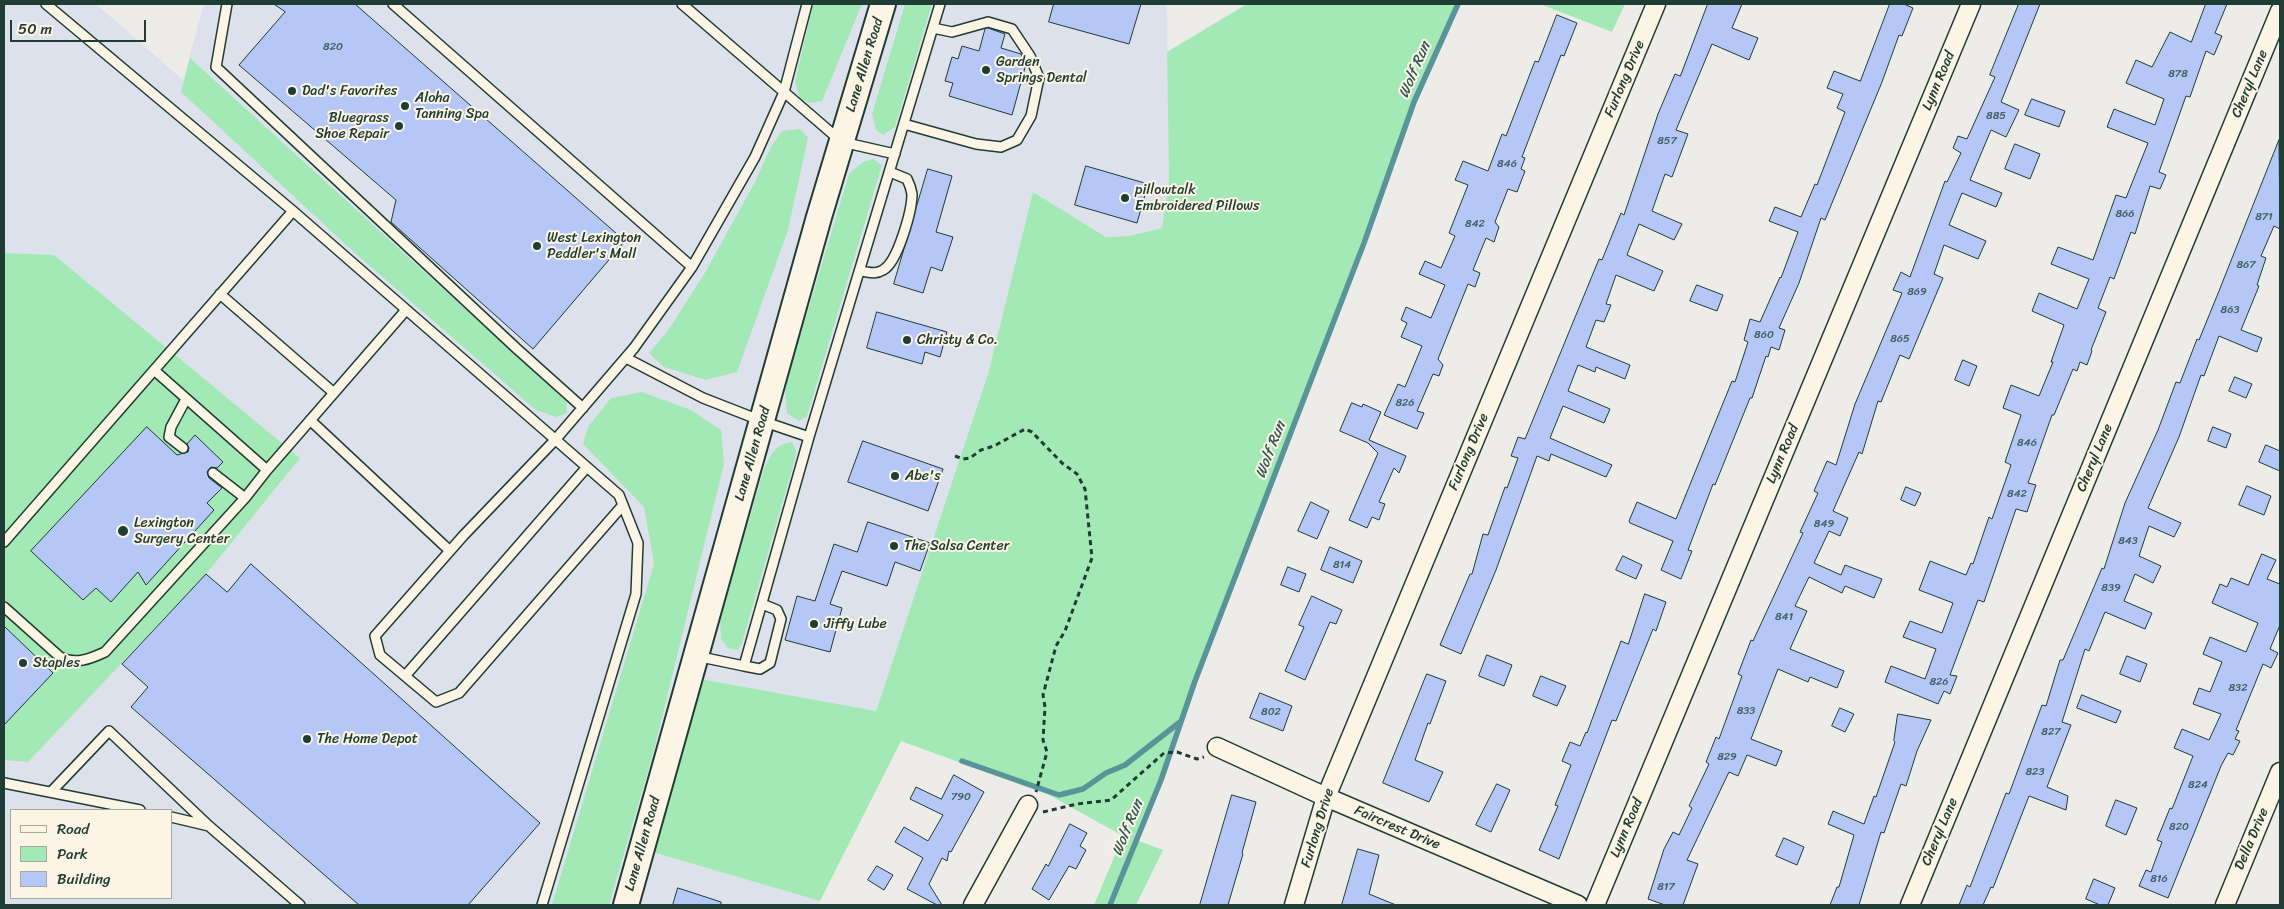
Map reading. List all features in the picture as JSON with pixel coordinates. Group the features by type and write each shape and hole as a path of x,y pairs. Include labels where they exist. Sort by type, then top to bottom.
{"main road":[{"name":"Lane Allen Road","path":"626,905 762,421 883,4"}],"street":[{"name":"Furlong Drive","path":"1294,905 1326,797 1656,4"},
{"name":"Lynn Road","path":"1595,905 1971,4"},
{"name":"Cheryl Lane","path":"1910,905 2280,11"},
{"name":"Faircrest Drive","path":"1211,752 1326,797 1578,905"},
{"name":"Della Drive","path":"2225,905 2280,772"},
{"path":"972,905 1032,798"}],"lane":[{"path":"46,4 293,211 619,495 638,543 636,594 542,905"},
{"path":"228,4 216,67 516,348 583,408"},
{"path":"392,4 692,267"},
{"path":"682,4 842,142 895,154"},
{"path":"623,506 459,693 436,702 380,655 374,636 450,551 556,440 626,358 692,267 755,157 784,92 807,4"},
{"path":"744,666 809,437 940,4"},
{"path":"904,124 976,144 1001,147 1017,140 1031,116 1039,78 1030,56 1012,29 988,22 952,32 933,28"},
{"path":"860,270 876,274 885,270 891,264 904,232 910,209 910,184 907,178 890,172"},
{"path":"4,542 293,211"},
{"path":"220,294 334,393"},
{"path":"4,607 67,660 76,661 96,656 112,646 245,498 267,470 406,310"},
{"path":"626,358 703,398 809,437"},
{"path":"154,370 267,470"},
{"path":"183,448 169,437 171,427 186,399"},
{"path":"310,420 450,551"},
{"path":"405,676 587,467"},
{"path":"213,473 245,498"},
{"path":"696,656 760,669 770,663 781,620 777,610 762,604"},
{"path":"50,792 109,731 209,826 300,905"},
{"path":"4,783 135,809"},
{"path":"172,817 209,826"}],"path":[{"path":"955,456 963,459 970,458 981,450 994,446 1026,429 1032,432 1062,463 1077,474 1086,489 1092,558 1065,631 1056,646 1043,695 1045,707 1043,740 1047,752 1032,798 1042,813 1077,804 1111,800 1164,754 1177,752 1197,759 1211,752"}],"shaded area":[{"path":"4,4 96,4 183,80 204,4 1167,4 1169,179 1162,228 1129,236 1106,237 1033,192 988,374 876,711 691,677 642,849 820,901 818,905 4,905"}],"green space":[{"path":"813,4 862,4 822,101 810,103 800,99 795,82"},
{"path":"905,4 932,4 895,127 883,135 876,130 872,114"},
{"path":"1247,4 1458,4 1414,102 1136,840 1163,850 1136,905 1094,905 1123,836 1049,795 901,741 820,901 642,849 690,677 876,711 988,374 1033,192 1106,237 1129,236 1162,228 1169,179 1167,52"},
{"path":"1540,4 1625,4 1612,32"},
{"path":"190,58 566,401 567,413 556,417 536,410 355,253 181,92"},
{"path":"800,129 808,137 788,230 737,372 706,380 664,367 649,353 669,329 706,271 755,182 771,147 782,131"},
{"path":"873,159 882,165 807,416 799,421 787,413 785,387 849,174 863,162"},
{"path":"4,253 54,255 300,458 206,574 28,762 4,760 4,712 9,718 52,673 4,626"},
{"path":"642,392 691,410 721,430 724,464 653,754 609,905 552,905 654,564 644,507 583,444 588,427 611,398"},
{"path":"792,442 796,451 795,459 742,643 738,650 728,648 721,639 720,620 764,469 771,455 781,445"}],"building":[{"path":"274,4 355,4 625,241 533,349 391,222 396,200 239,65 285,12"},
{"path":"1054,4 1141,4 1129,44 1049,22"},
{"path":"1708,4 1742,4 1732,28 1758,38 1749,60 1712,44 1676,130 1688,134 1672,177 1665,174 1652,211 1682,224 1674,240 1639,224 1627,255 1663,271 1654,291 1616,275 1606,304 1611,305 1604,322 1596,320 1586,347 1630,365 1625,379 1596,367 1595,372 1578,365 1568,391 1610,409 1604,423 1563,406 1550,438 1612,465 1606,477 1551,454 1549,461 1537,456 1496,570 1461,654 1440,645 1470,574 1472,574 1483,534 1488,535 1505,487 1507,488 1518,458 1511,456 1518,437 1525,439 1599,259 1602,260 1621,213 1624,215 1658,114 1675,74 1680,76"},
{"path":"1890,4 1904,4 1913,8 1902,36 1899,35 1882,82 1825,220 1821,218 1799,283 1779,328 1785,330 1779,350 1771,347 1768,357 1766,356 1752,398 1750,398 1715,485 1713,484 1688,550 1692,551 1681,579 1661,570 1673,541 1629,521 1637,502 1676,519 1732,381 1735,382 1748,342 1744,340 1750,319 1760,322 1781,278 1798,232 1769,221 1775,207 1801,217 1815,184 1817,185 1845,112 1837,108 1843,94 1827,88 1834,71 1860,81"},
{"path":"2019,4 2040,4 2001,102 2019,110 2006,137 1991,130 1970,180 2002,193 1996,207 1962,193 1949,225 1986,241 1978,259 1944,245 1934,274 1943,278 1909,359 1900,355 1881,402 1878,401 1862,454 1859,452 1833,511 1848,518 1840,536 1829,531 1814,563 1841,575 1845,565 1882,579 1874,598 1845,586 1842,593 1809,577 1795,606 1807,611 1790,649 1844,671 1837,688 1810,677 1808,682 1778,669 1751,739 1782,751 1776,766 1747,755 1738,776 1729,772 1687,860 1698,864 1683,905 1665,905 1648,899 1664,849 1673,832 1679,835 1692,808 1689,806 1709,764 1706,762 1716,737 1719,739 1742,676 1738,674 1751,640 1753,641 1803,533 1800,532 1818,493 1814,491 1827,461 1836,465 1855,404 1902,293 1893,290 1901,272 1910,277 1945,181 1947,182 1961,153 1953,148 1958,136 1967,139 1995,77 1990,75"},
{"path":"2206,4 2227,4 2215,33 2222,36 2214,55 2206,51 2190,97 2186,96 2159,172 2166,175 2160,189 2150,186 2135,234 2131,232 2114,279 2110,277 2098,308 2106,312 2087,365 2080,362 2077,371 2073,369 2054,415 2052,415 2028,483 2036,485 2027,512 2016,509 1984,602 1978,600 1950,675 1957,676 1950,694 1944,691 1938,704 1885,682 1891,666 1925,679 1936,649 1903,637 1910,621 1942,633 1953,603 1919,590 1930,561 1966,575 1971,563 1973,564 1989,517 1992,519 2011,465 2005,462 2021,415 2003,408 2011,385 2039,396 2053,362 2051,362 2064,325 2032,311 2039,293 2077,309 2089,279 2051,264 2058,247 2093,260 2116,195 2126,198 2148,143 2107,127 2114,109 2155,125 2164,99 2126,83 2136,60 2152,67 2170,32 2191,42"},
{"path":"1557,15 1577,23 1564,56 1561,55 1522,157 1525,158 1521,169 1525,171 1517,192 1508,189 1495,222 1499,227 1494,242 1486,238 1473,270 1480,273 1475,287 1468,284 1438,359 1443,365 1439,376 1433,374 1417,411 1424,413 1417,429 1384,415 1398,384 1405,387 1422,346 1401,337 1407,323 1401,320 1406,307 1431,318 1445,285 1419,274 1425,261 1441,268 1455,236 1449,233 1468,185 1455,180 1463,161 1488,171 1502,134 1506,136 1535,61 1538,62"},
{"name":"Garden Springs Dental","path":"988,28 1005,34 1001,48 1021,54 1026,64 1012,115 949,96 953,83 945,81 952,57 958,59 962,46 979,51 985,29"},
{"path":"2032,99 2065,111 2059,127 2025,115"},
{"path":"2279,140 2280,229 2274,226 2261,256 2266,258 2257,285 2259,286 2241,330 2262,338 2257,352 2219,336 2204,376 2201,375 2179,437 2148,508 2181,523 2174,537 2149,526 2139,556 2161,566 2153,583 2135,574 2124,601 2152,613 2145,629 2105,612 2089,651 2085,649 2062,722 2071,725 2047,787 2068,796 2066,810 2029,796 1993,888 1991,887 1983,905 1959,905 1967,885 1970,887 2006,793 2009,794 2042,705 2046,706 2060,660 2063,660 2102,568 2104,569 2125,503 2158,430 2176,382 2180,383 2197,339 2199,340"},
{"path":"2015,144 2040,154 2030,179 2005,169"},
{"path":"1086,166 1148,184 1137,223 1075,205"},
{"path":"928,169 952,176 936,232 953,237 942,271 931,267 923,293 894,284"},
{"path":"1697,285 1723,295 1717,311 1690,301"},
{"name":"Christy & Co.","path":"877,312 947,332 940,357 925,352 922,364 867,348"},
{"path":"1963,360 1977,366 1969,386 1955,380"},
{"path":"2235,377 2252,384 2246,398 2229,391"},
{"path":"1352,403 1362,407 1363,404 1381,412 1369,440 1406,456 1399,473 1394,468 1379,502 1385,504 1379,520 1372,517 1367,528 1349,520 1378,453 1368,443 1340,431"},
{"name":"Lexington Surgery Center","path":"147,427 177,455 188,452 187,444 195,435 223,462 217,468 211,467 207,472 209,478 222,488 207,503 214,510 146,585 138,572 111,602 96,588 83,600 31,551"},
{"path":"2213,427 2231,434 2226,448 2208,441"},
{"name":"Abe's","path":"863,441 943,469 928,511 848,482"},
{"path":"2266,445 2280,451 2280,471 2259,462"},
{"path":"2247,486 2271,496 2264,515 2239,505"},
{"path":"1906,487 1921,493 1915,506 1901,500"},
{"path":"1311,502 1329,511 1317,539 1298,531"},
{"path":"868,522 930,543 920,571 895,562 887,586 842,571 830,604 842,608 830,652 785,640 797,596 815,601 834,544 857,552"},
{"path":"1330,547 1362,561 1353,583 1321,570"},
{"path":"2262,554 2276,560 2267,579 2280,584 2280,625 2270,649 2278,653 2271,668 2263,664 2236,730 2239,731 2235,739 2240,741 2233,755 2228,753 2221,766 2168,898 2139,886 2146,870 2151,872 2162,842 2157,840 2170,808 2172,809 2193,756 2174,748 2182,729 2209,740 2221,714 2193,704 2199,688 2210,692 2222,662 2203,654 2210,637 2246,652 2258,623 2212,603 2220,584 2227,587 2231,578 2248,585"},
{"path":"1623,556 1642,565 1636,579 1616,570"},
{"name":"The Home Depot","path":"251,564 540,823 468,905 359,905 131,707 148,687 122,664 206,574 227,592"},
{"path":"1288,567 1306,574 1299,592 1281,585"},
{"path":"1645,594 1666,602 1656,631 1653,629 1616,721 1612,720 1559,859 1539,850 1558,806 1555,805 1571,765 1562,761 1570,742 1580,746 1587,733 1621,641 1628,644"},
{"path":"1312,596 1342,610 1336,624 1330,622 1305,680 1285,671 1304,627 1299,625"},
{"name":"Staples","path":"4,626 53,673 4,725"},
{"path":"1487,655 1512,665 1504,686 1479,676"},
{"path":"2127,656 2147,664 2140,682 2120,674"},
{"path":"1427,674 1446,681 1415,760 1443,772 1429,802 1383,783"},
{"path":"1541,676 1566,686 1557,706 1533,696"},
{"path":"1260,693 1292,706 1283,731 1250,718"},
{"path":"2082,695 2121,711 2116,723 2077,708"},
{"path":"1840,708 1854,714 1845,732 1832,726"},
{"path":"1898,714 1931,720 1917,751 1906,786 1901,784 1884,833 1881,832 1859,905 1830,905 1837,887 1839,887 1854,835 1828,824 1833,811 1864,824 1874,796 1876,797 1895,742"},
{"path":"954,775 984,792 951,852 949,851 947,861 942,858 929,884 942,905 937,905 907,889 923,858 895,842 904,827 928,841 943,815 910,799 916,787 941,799"},
{"path":"1497,784 1510,790 1491,832 1476,825"},
{"path":"1232,795 1256,802 1243,854 1228,905 1200,905"},
{"path":"2116,800 2137,808 2126,835 2106,826"},
{"path":"1070,824 1087,833 1080,846 1086,850 1076,869 1069,866 1049,900 1032,889 1046,864 1048,866"},
{"path":"1784,838 1804,847 1797,865 1776,856"},
{"path":"1358,849 1379,855 1369,894 1396,905 1342,905"},
{"path":"877,866 893,875 884,890 868,880"},
{"path":"2094,879 2115,888 2108,905 2100,905 2086,899"},
{"path":"678,888 721,902 721,905 673,905"}],"waterway":[{"name":"Wolf Run","path":"1110,905 1161,780 1195,681 1364,243 1414,102 1458,4"},
{"path":"962,761 1059,795 1083,789 1106,773 1125,765 1180,722"}],"place":[{"name":"Garden Springs Dental","path":"986,70"},
{"name":"Dad's Favorites","path":"292,91"},
{"name":"Aloha Tanning Spa","path":"405,106"},
{"name":"Bluegrass Shoe Repair","path":"399,126"},
{"name":"pillowtalk Embroidered Pillows","path":"1125,198"},
{"name":"West Lexington Peddler's Mall","path":"537,246"},
{"name":"Christy & Co.","path":"907,340"},
{"name":"Abe's","path":"895,476"},
{"name":"Lexington Surgery Center","path":"123,531"},
{"name":"The Salsa Center","path":"894,546"},
{"name":"Jiffy Lube","path":"814,624"},
{"name":"Staples","path":"23,663"},
{"name":"The Home Depot","path":"307,739"}]}
